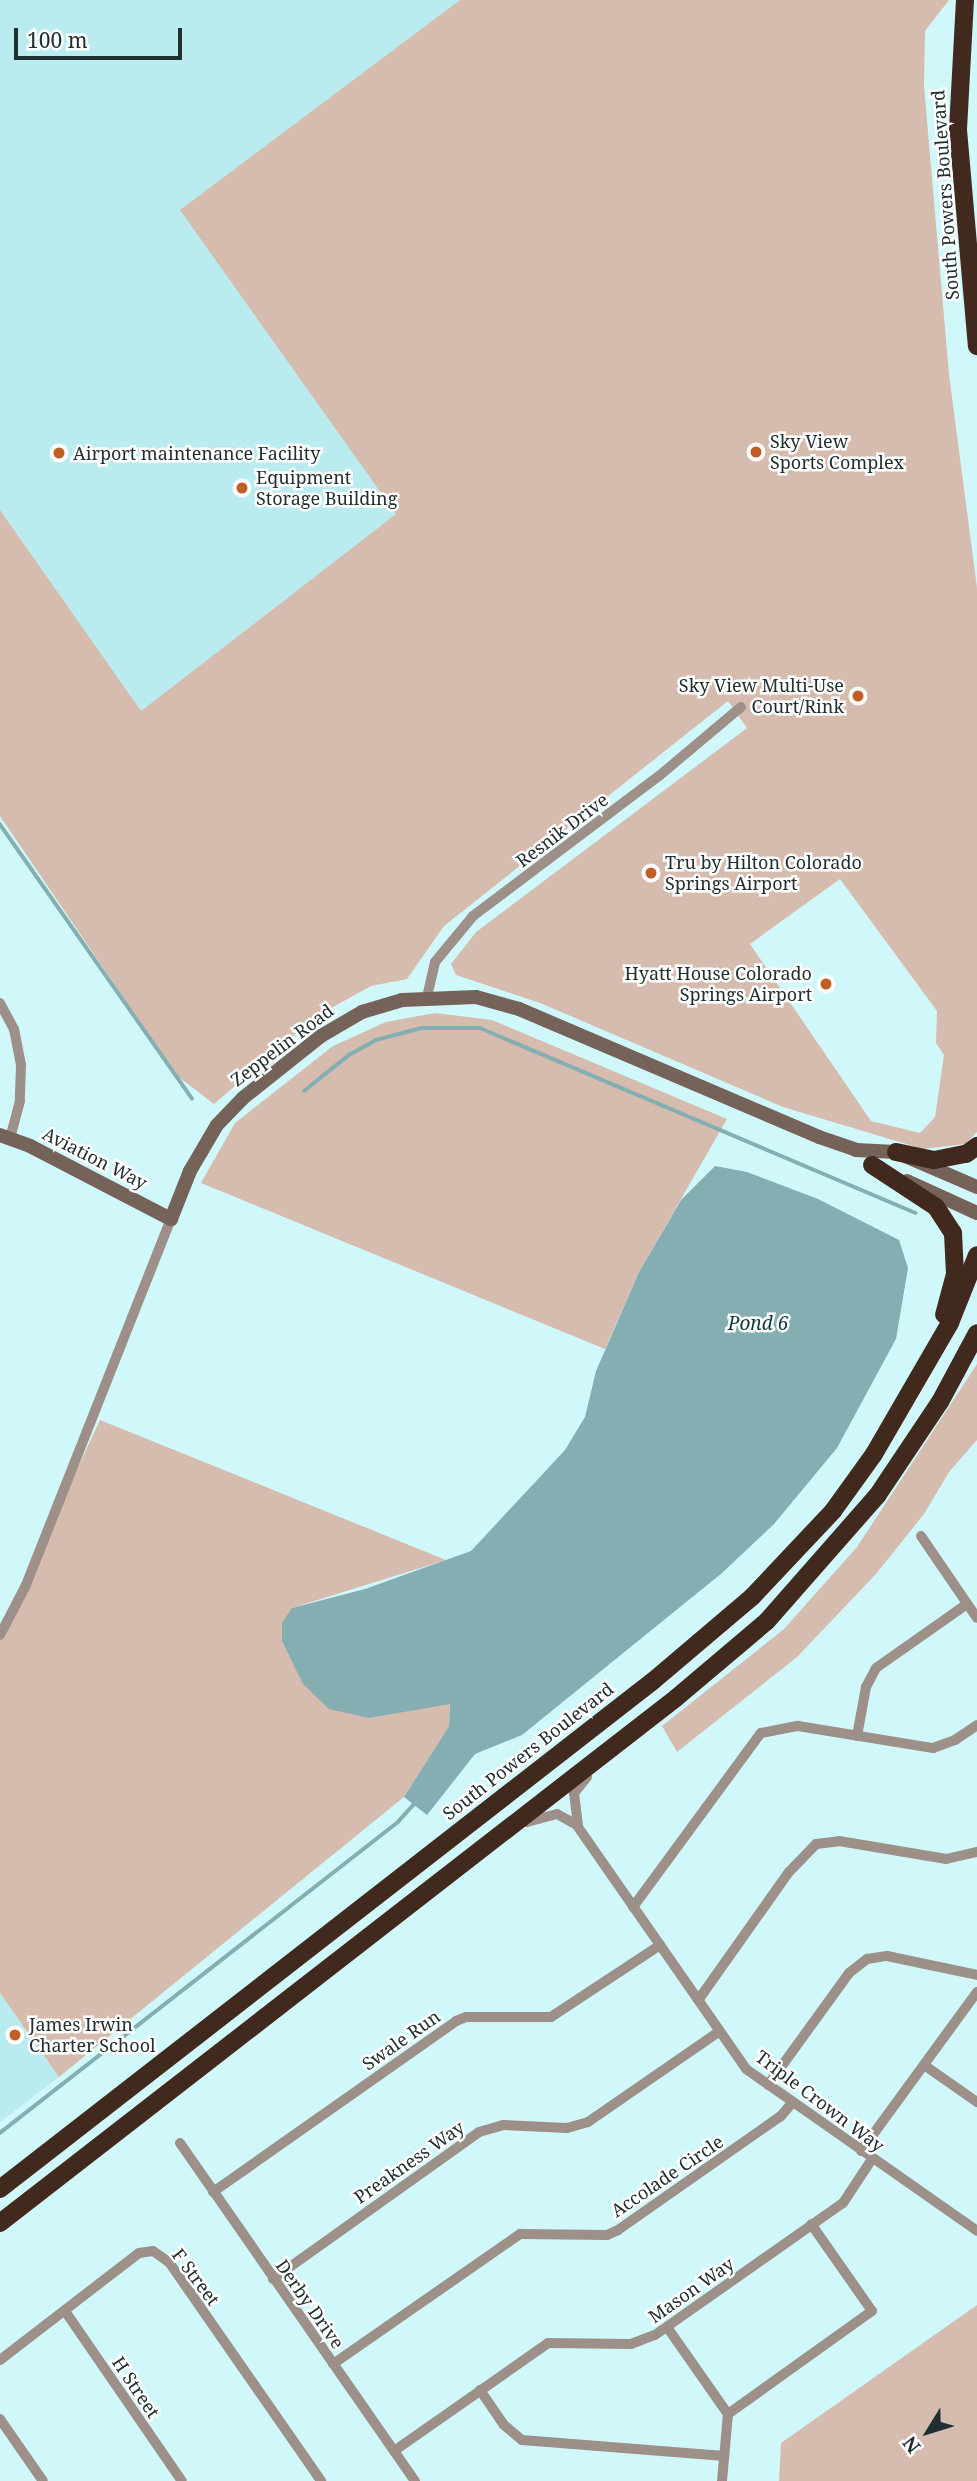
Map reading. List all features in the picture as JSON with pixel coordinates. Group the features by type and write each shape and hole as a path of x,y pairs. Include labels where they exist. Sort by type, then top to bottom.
{"highway":[{"name":"South Powers Boulevard","path":"965,0 958,130 977,346"},
{"path":"896,1152 934,1160 966,1154 977,1146"},
{"path":"872,1165 936,1207 953,1233 956,1253 942,1322 904,1408"},
{"name":"South Powers Boulevard","path":"0,2189 721,1625 833,1511 904,1408 950,1323 977,1255"},
{"path":"891,1478 955,1376 977,1333"},
{"path":"0,2223 664,1707 767,1621 857,1523 947,1402 977,1352"}],"street":[{"name":"Resnik Drive","path":"427,997 435,962 472,916 680,760 741,707"},
{"name":"Zeppelin Road","path":"0,1635 26,1585 198,1155 243,1098 343,1021 392,1002 427,997 476,997 519,1009 856,1150 896,1152 977,1187"},
{"path":"0,1003 14,1029 21,1065 20,1101 5,1137"},
{"name":"Aviation Way","path":"5,1137 171,1219"},
{"path":"856,1150 872,1165 977,1213"},
{"path":"921,1536 977,1618"},
{"path":"857,1736 866,1686 876,1668 967,1604"},
{"name":"Triple Crown Way","path":"664,1707 578,1785 572,1802 578,1827 746,2068 977,2231"},
{"path":"633,1907 761,1733 798,1726 933,1748 955,1740 977,1725"},
{"path":"448,1874 536,1817 557,1814 578,1827"},
{"path":"699,1999 789,1872 816,1844 839,1841 946,1859 977,1852"},
{"name":"Swale Run","path":"213,2192 456,2021 467,2017 551,2017 660,1945"},
{"path":"768,2085 849,1973 867,1959 887,1956 977,1975"},
{"path":"862,2151 977,1992"},
{"name":"Preakness Way","path":"273,2279 479,2132 503,2125 567,2128 588,2122 720,2031"},
{"path":"924,2065 977,2102"},
{"name":"Accolade Circle","path":"333,2364 520,2234 607,2235 618,2230 782,2116 792,2103"},
{"name":"Derby Drive","path":"180,2143 415,2481"},
{"name":"Mason Way","path":"394,2451 548,2343 643,2342 843,2203 872,2159"},
{"path":"728,2414 872,2311 811,2224"},
{"name":"F Street","path":"0,2360 139,2253 153,2250 162,2255 321,2481"},
{"name":"H Street","path":"65,2311 182,2481"},
{"path":"667,2327 728,2414 722,2481"},
{"path":"480,2390 503,2425 522,2440 724,2456"},
{"path":"0,2419 43,2481"}],"shaded area":[{"path":"0,0 460,0 181,210 396,514 140,712 0,510"},
{"path":"460,0 949,0 925,31 924,86 949,374 977,588 977,1132 965,1144 923,1149 783,1107 540,1003 456,975 451,964 476,932 747,728 728,701 444,926 407,979 371,986 315,1017 214,1104 176,1075 0,816 0,510 141,711 396,514 180,210","holes":["840,879 937,1011 936,1043 944,1055 935,1117 920,1133 871,1121 750,944"]},
{"path":"435,1013 492,1020 727,1119 639,1272 605,1349 201,1183 235,1123 333,1046 386,1022"},
{"path":"977,1364 977,1440 949,1472 924,1514 876,1574 797,1657 677,1752 662,1726 784,1629 857,1547"},
{"path":"100,1420 446,1560 292,1608 369,1718 450,1703 449,1726 404,1797 59,2077 0,1993 0,1634"},
{"name":"James Irwin Charter School","path":"0,1993 59,2077 0,2122"},
{"path":"977,2305 977,2481 779,2481 781,2443"}],"water":[{"name":"Pond 6","path":"715,1166 747,1172 818,1199 899,1240 908,1268 896,1339 837,1448 774,1524 722,1573 522,1735 475,1754 427,1815 404,1797 449,1726 450,1704 369,1718 329,1709 303,1684 282,1641 282,1623 292,1608 365,1589 471,1551 565,1450 585,1417 596,1371 639,1272 681,1200"}],"waterway":[{"path":"0,824 192,1098"},
{"path":"304,1091 349,1055 376,1040 422,1028 480,1028 915,1213"},
{"path":"0,2133 398,1822 417,1801"}],"place":[{"name":"Sky View Sports Complex","path":"756,452"},
{"name":"Airport maintenance Facility","path":"59,453"},
{"name":"Equipment Storage Building","path":"242,488"},
{"name":"Sky View Multi-Use Court/Rink","path":"858,696"},
{"name":"Tru by Hilton Colorado Springs Airport","path":"651,873"},
{"name":"Hyatt House Colorado Springs Airport","path":"826,984"},
{"name":"James Irwin Charter School","path":"15,2035"}]}
